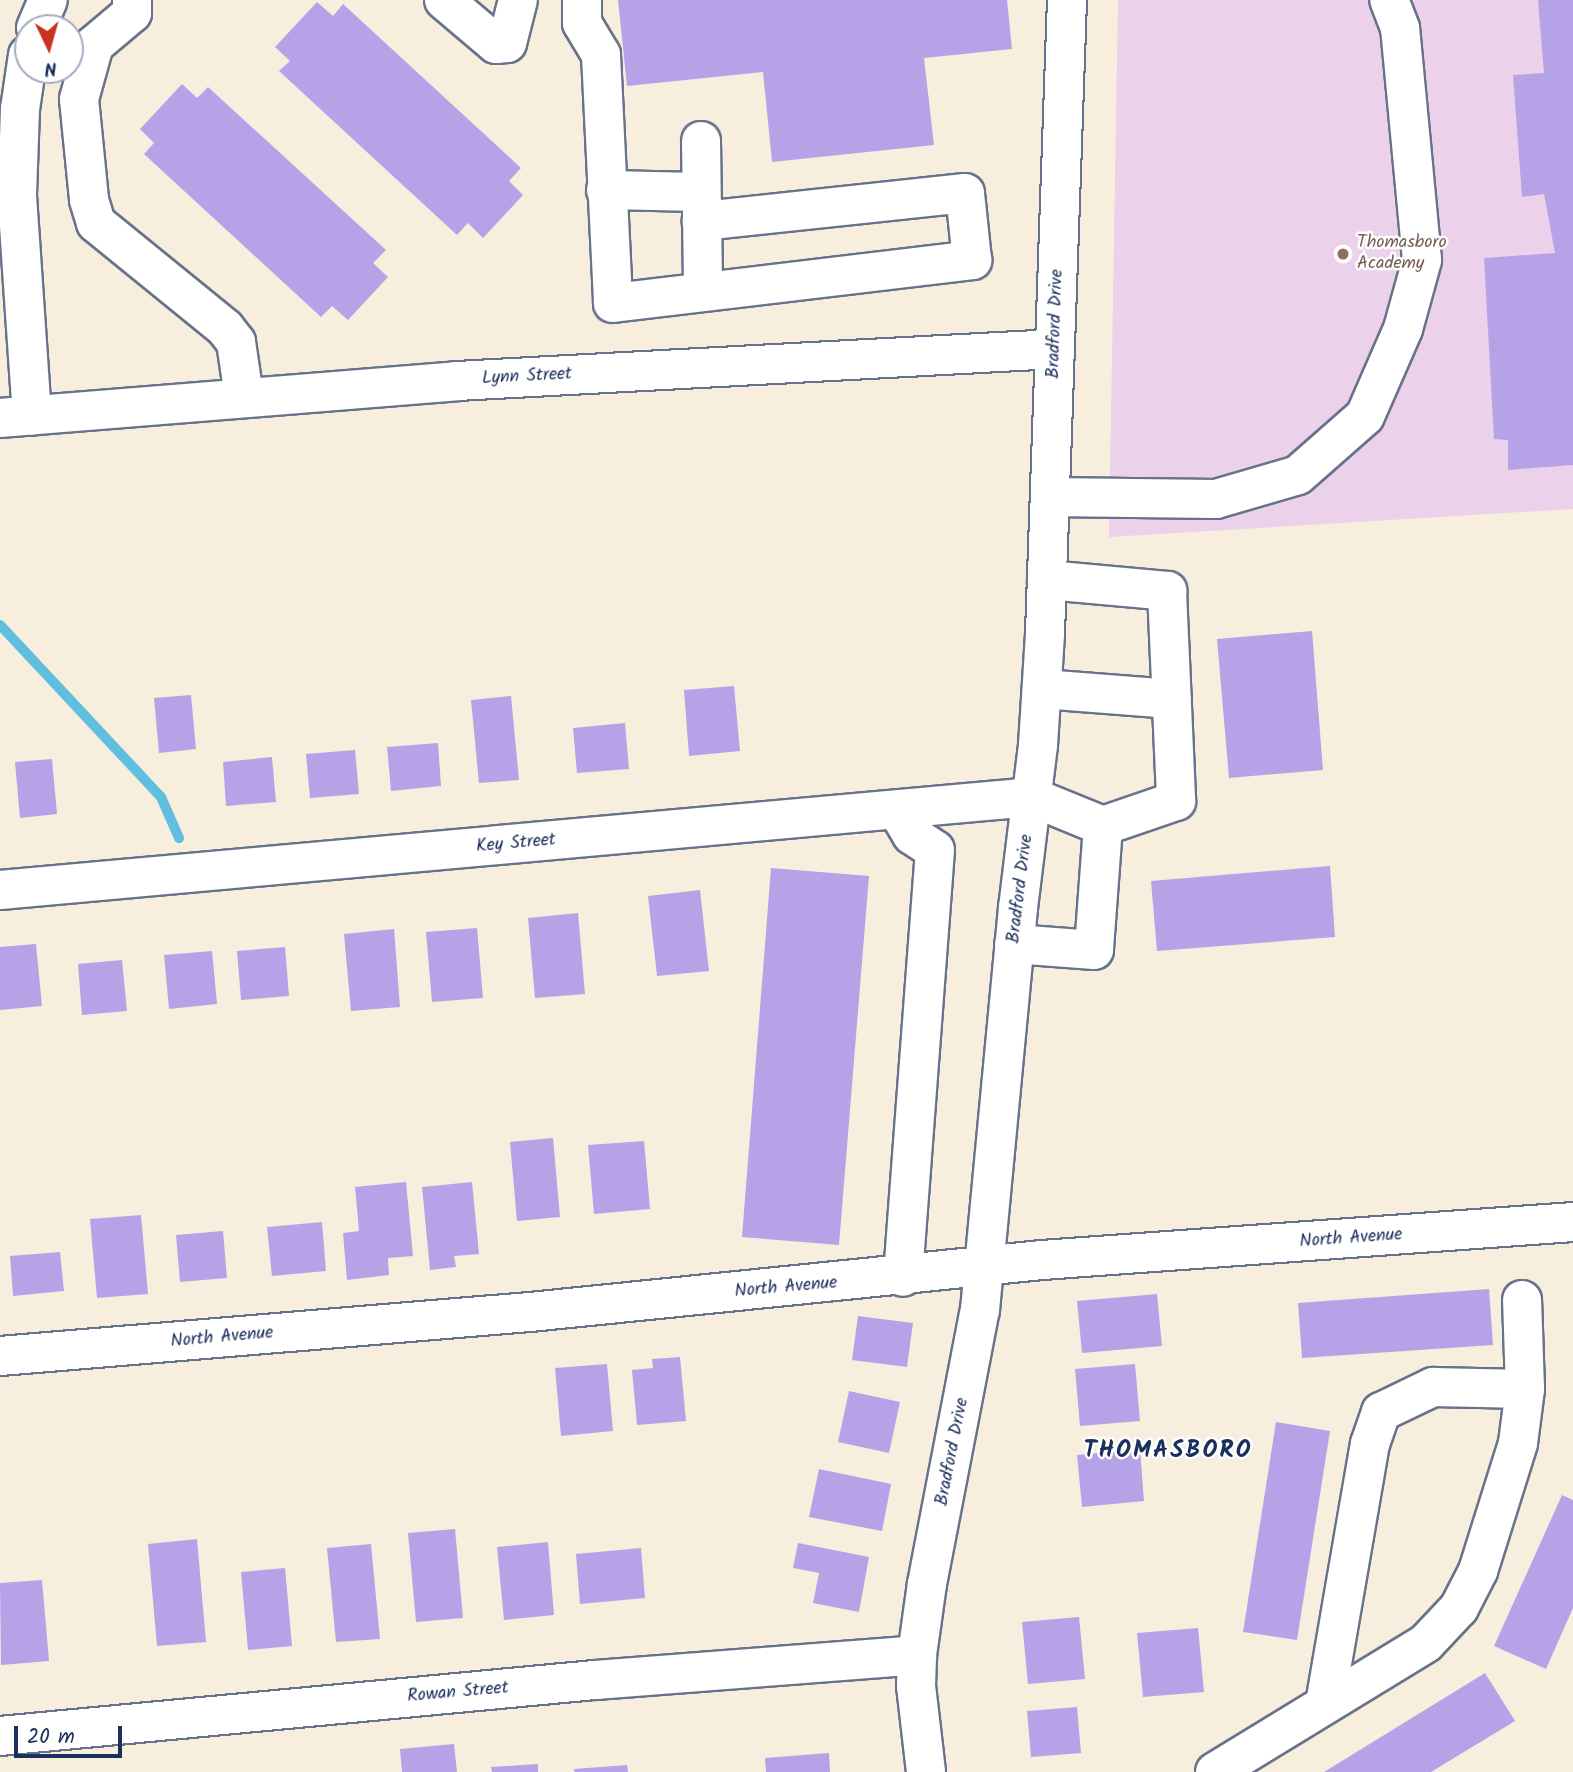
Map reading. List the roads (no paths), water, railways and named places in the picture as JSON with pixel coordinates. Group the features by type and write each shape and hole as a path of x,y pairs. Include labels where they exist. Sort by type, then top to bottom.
{"street":[{"path":"132,0 132,13 94,46 79,99 89,200 96,223 236,342 244,396"},
{"path":"444,0 496,44 507,43 516,16 517,0"},
{"path":"582,0 582,23 601,55 606,190 613,303 972,260 965,193 701,206 606,190"},
{"name":"Bradford Drive","path":"926,1772 918,1713 917,1655 927,1584 980,1310 1014,944 1042,689 1068,0"},
{"path":"1050,497 1216,499 1298,475 1365,416 1403,329 1422,260 1400,28 1390,0"},
{"path":"16,417 17,197 20,109 24,84"},
{"path":"701,142 703,292"},
{"name":"Lynn Street","path":"16,417 244,396 471,380 1055,349"},
{"path":"1032,797 1103,827 1176,801 1167,591 1047,580"},
{"path":"1042,689 1172,699"},
{"name":"Key Street","path":"0,890 1032,797"},
{"path":"897,810 912,835 935,850 903,1277"},
{"path":"1014,944 1094,950 1103,827"},
{"name":"North Avenue","path":"0,1356 903,1277 983,1267 1573,1222"},
{"path":"1215,1772 1426,1643 1459,1608 1478,1571 1518,1443 1525,1389 1522,1300"},
{"path":"1325,1704 1370,1444 1381,1412 1433,1387 1525,1389"},
{"name":"Rowan Street","path":"0,1736 596,1680 917,1655"}],"waterway":[{"path":"0,625 161,797 179,838"}],"place":[{"name":"Thomasboro Academy","path":"1343,254"}],"district":[{"name":"THOMASBORO","path":"1168,1451"}]}
